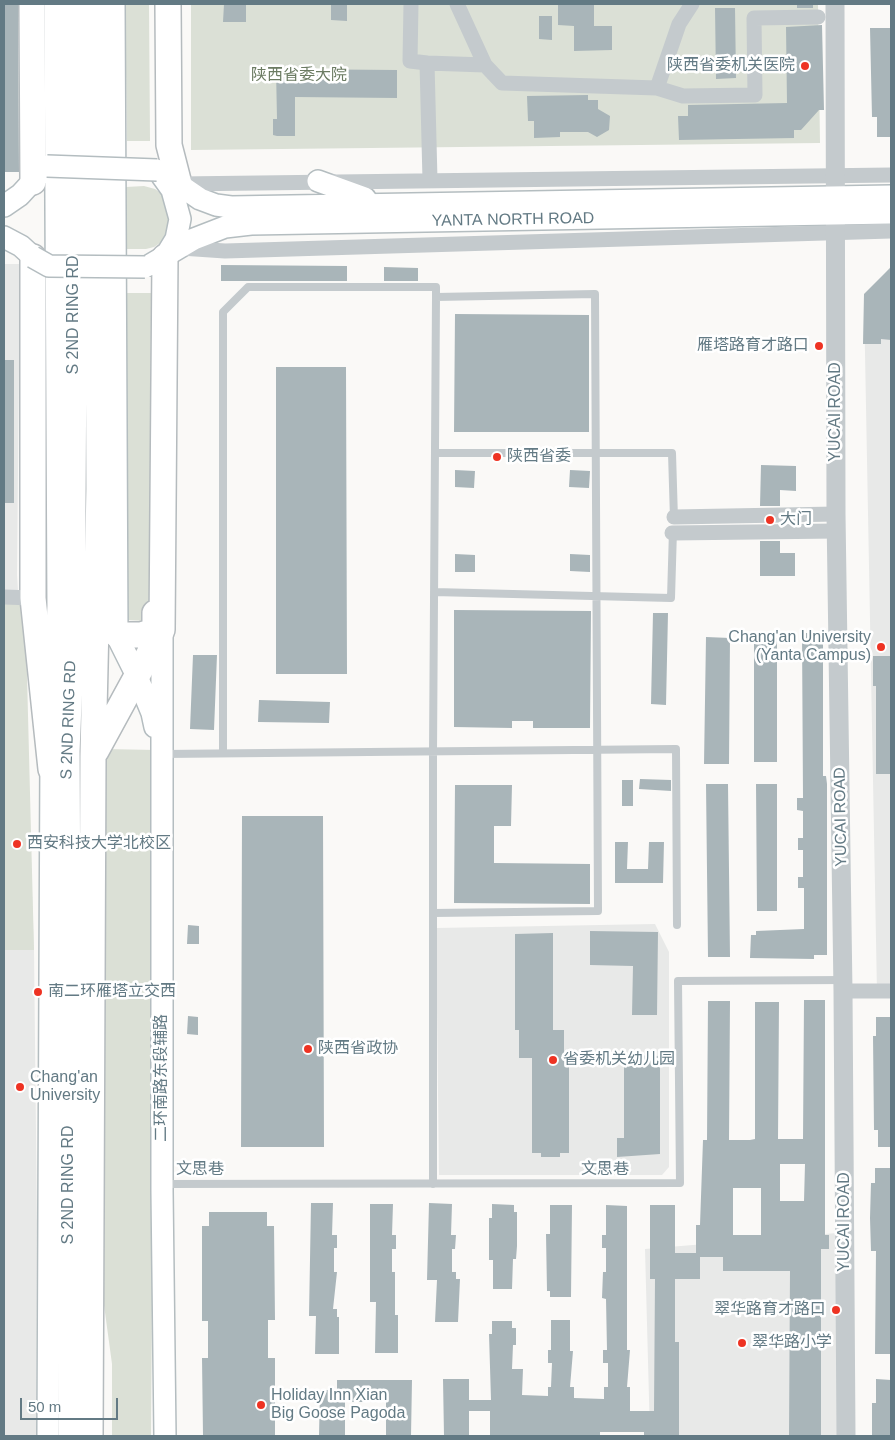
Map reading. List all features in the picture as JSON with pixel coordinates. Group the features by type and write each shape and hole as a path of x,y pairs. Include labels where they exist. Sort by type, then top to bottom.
{"highway":[{"path":"32,4 35,179"},
{"path":"35,179 41,142 40,4"},
{"name":"S 2ND RING RD","path":"71,1436 67,751 72,632 76,85 73,4"},
{"name":"S 2ND RING RD","path":"90,1436 93,756 95,598 99,489 97,4"},
{"path":"157,170 158,4"},
{"path":"168,4 169,145 179,184"},
{"path":"33,257 33,598 51,769"},
{"path":"117,634 146,635 151,632 155,624 156,292 164,258"},
{"path":"93,756 136,674 162,630 164,258"},
{"path":"90,1315 101,1391 101,1436"}],"main road":[{"path":"48,1436 51,769 58,606 55,4"},
{"path":"114,4 117,634"},
{"path":"4,206 35,179 157,170 172,190 180,219 176,239 164,258 49,266 33,257 21,246 4,237"},
{"name":"YANTA NORTH ROAD","path":"157,170 200,199 216,205 231,206 377,203 835,215 891,196"},
{"path":"318,181 377,203"},
{"name":"YANTA NORTH ROAD","path":"164,258 194,239 225,227 251,224 891,213"},
{"path":"95,598 117,634 136,674 152,713 162,754"},
{"name":"二环南路东段辅路","path":"162,630 162,1184 165,1436"}],"street":[{"path":"411,4 410,61 485,65"},
{"path":"456,4 485,65 502,83 657,88 683,96 755,95 754,18 818,17"},
{"path":"657,88 679,24 692,4"},
{"name":"YUCAI ROAD","path":"835,4 834,176 846,1436"},
{"path":"427,63 430,180"},
{"path":"179,184 891,175"},
{"path":"4,196 35,179"},
{"path":"835,215 891,231"},
{"path":"674,517 837,523"},
{"path":"672,533 837,523"},
{"path":"4,597 33,598"},
{"path":"843,985 891,991"}],"lane":[{"path":"223,753 223,312 248,287 436,287 432,752 433,1184"},
{"path":"433,913 598,911 595,294 436,297"},
{"path":"434,592 671,598 674,517 672,453 436,453"},
{"path":"162,754 676,749 677,925"},
{"name":"文思巷","path":"162,1184 680,1183 678,981 843,985"}],"shaded area":[{"path":"4,264 20,264 17,575 27,738 34,950 37,1223 36,1436 4,1436"},
{"name":"Chang'an University (Yanta Campus)","path":"891,266 891,993 877,993 864,300"},
{"name":"省委机关幼儿园","path":"655,924 669,952 669,1167 662,1175 439,1175 436,928"},
{"name":"翠华路小学","path":"837,1233 837,1436 650,1436 645,1249"}],"green space":[{"path":"125,4 149,4 150,141 127,141"},
{"name":"陕西省委大院","path":"191,4 818,4 820,143 191,150"},
{"path":"144,186 155,189 162,194 173,222 163,241 154,247 127,249 126,187"},
{"path":"127,293 151,293 150,617 146,621 126,620"},
{"name":"西安科技大学北校区","path":"4,597 25,597 34,950 4,950"},
{"path":"105,749 156,750 151,1436 112,1436 112,1364 104,1305"}],"building":[{"path":"4,4 18,4 19,172 4,172"},
{"path":"224,4 246,4 246,22 223,22"},
{"path":"331,4 347,4 347,21 331,20"},
{"path":"558,4 594,4 594,26 612,26 612,50 574,51 574,26 558,25"},
{"path":"797,4 813,4 813,8 797,8"},
{"path":"715,8 735,8 736,78 716,79"},
{"path":"539,16 552,16 552,40 539,39"},
{"name":"陕西省委机关医院","path":"822,25 824,110 819,110 801,130 794,130 794,138 679,140 678,116 688,116 688,105 787,103 786,27"},
{"path":"870,28 891,28 891,137 877,137 877,117 872,117"},
{"path":"276,69 397,70 397,98 295,97 295,136 277,136 273,135 273,119 277,119"},
{"path":"588,95 588,100 598,100 598,109 610,116 609,130 597,137 588,132 560,132 560,137 534,138 534,121 528,121 527,96"},
{"path":"221,265 347,266 347,281 221,281"},
{"path":"384,267 418,268 418,281 384,281"},
{"path":"891,267 891,340 881,339 881,344 863,344 864,294"},
{"path":"455,314 589,315 589,432 454,432"},
{"path":"4,360 14,360 14,503 4,503"},
{"path":"276,367 346,367 347,674 276,674"},
{"path":"761,465 796,466 796,491 780,490 780,506 760,506"},
{"path":"455,470 475,471 474,488 455,487"},
{"path":"570,470 590,471 589,488 569,487"},
{"path":"760,541 780,541 780,553 795,553 795,576 760,576"},
{"path":"455,554 475,555 475,572 455,572"},
{"path":"570,554 590,555 590,572 570,571"},
{"path":"454,610 591,611 590,728 533,728 533,721 512,721 512,728 454,727"},
{"path":"653,613 668,613 666,705 651,704"},
{"path":"802,633 823,633 823,776 826,776 827,784 827,955 814,955 814,959 750,958 751,935 756,935 756,931 804,929 804,888 798,888 798,877 803,877 803,850 798,850 798,838 803,838 803,811 797,810 797,798 803,798"},
{"path":"706,637 730,638 729,764 704,764"},
{"path":"754,638 777,638 777,762 754,762"},
{"path":"193,655 217,655 214,730 190,729"},
{"path":"873,656 891,656 891,774 876,774 876,686 873,686"},
{"path":"259,700 330,702 329,723 258,722"},
{"path":"640,779 671,780 671,791 639,789"},
{"path":"622,780 633,780 633,806 622,806"},
{"path":"706,784 728,784 730,957 708,957"},
{"path":"756,784 777,784 777,911 757,911"},
{"path":"455,785 512,785 511,826 494,826 494,863 590,864 590,904 454,903"},
{"path":"242,816 323,816 324,1147 241,1147"},
{"path":"615,842 628,842 627,869 648,869 649,842 664,842 663,883 615,883"},
{"path":"188,925 199,926 199,944 187,944"},
{"path":"590,931 658,932 657,1015 632,1015 633,966 590,965"},
{"path":"553,933 553,1030 564,1030 564,1056 569,1056 569,1153 560,1153 560,1157 541,1157 541,1153 532,1153 532,1058 519,1058 519,1030 515,1030 515,934"},
{"path":"804,1000 825,1000 825,1235 829,1235 829,1249 821,1249 821,1436 789,1436 790,1271 723,1271 723,1257 700,1257 700,1279 675,1279 675,1342 679,1342 679,1436 644,1436 644,1432 600,1432 600,1436 490,1436 490,1411 469,1411 469,1436 444,1436 443,1379 469,1379 469,1400 491,1400 489,1334 492,1334 492,1321 512,1321 512,1328 516,1328 516,1345 513,1345 512,1369 523,1369 522,1395 548,1396 548,1387 551,1387 552,1363 548,1363 548,1350 551,1350 551,1320 570,1320 570,1351 573,1351 570,1387 574,1387 574,1398 604,1399 604,1387 608,1387 608,1363 603,1363 603,1350 607,1350 606,1299 602,1298 603,1272 606,1272 606,1248 602,1248 602,1235 606,1235 606,1205 627,1206 627,1350 630,1350 627,1387 630,1387 630,1411 654,1411 655,1279 650,1279 650,1205 675,1205 675,1253 696,1253 696,1225 700,1225 703,1140 707,1140 708,1001 730,1001 729,1140 755,1139 755,1002 779,1002 778,1139 803,1139","holes":["780,1164 805,1164 804,1201 780,1201","733,1188 761,1188 761,1235 733,1235"]},
{"path":"188,1016 198,1017 198,1035 187,1034"},
{"path":"876,1017 891,1017 891,1147 878,1147 878,1130 874,1130 873,1036 876,1036"},
{"path":"624,1055 660,1056 660,1154 617,1157 617,1138 624,1138"},
{"path":"875,1168 891,1168 891,1354 875,1354 876,1251 871,1251 870,1218 871,1183 875,1183"},
{"path":"311,1203 333,1203 332,1235 337,1235 337,1248 334,1248 334,1272 337,1272 333,1309 337,1309 337,1317 339,1317 339,1354 315,1354 316,1316 309,1316"},
{"path":"429,1203 452,1204 451,1235 456,1235 455,1249 452,1249 452,1272 456,1272 456,1279 460,1279 458,1322 435,1322 437,1280 427,1280"},
{"path":"370,1204 393,1204 392,1235 396,1235 396,1249 392,1249 392,1272 395,1272 395,1315 398,1315 398,1353 375,1353 376,1302 370,1302"},
{"path":"492,1204 514,1205 514,1212 517,1212 517,1246 516,1259 513,1259 512,1289 493,1289 493,1260 489,1260 489,1218 492,1218"},
{"path":"550,1205 572,1205 571,1297 550,1297 550,1291 547,1291 546,1234 550,1234"},
{"path":"209,1212 267,1212 267,1226 274,1226 275,1320 268,1320 268,1358 275,1358 275,1436 203,1436 202,1358 208,1358 208,1321 202,1321 202,1226 209,1226"},
{"path":"876,1379 891,1380 891,1436 872,1436 872,1403 876,1403"},
{"path":"337,1380 412,1380 411,1436 386,1436 386,1402 345,1402 345,1436 319,1436 320,1390 337,1390"}],"place":[{"name":"陕西省委机关医院","path":"805,66"},
{"name":"雁塔路育才路口","path":"819,346"},
{"name":"陕西省委","path":"497,457"},
{"name":"大门","path":"770,520"},
{"name":"Chang'an University (Yanta Campus)","path":"881,647"},
{"name":"西安科技大学北校区","path":"17,844"},
{"name":"南二环雁塔立交西","path":"38,992"},
{"name":"陕西省政协","path":"308,1049"},
{"name":"省委机关幼儿园","path":"553,1060"},
{"name":"Chang'an University","path":"20,1087"},
{"name":"翠华路育才路口","path":"836,1310"},
{"name":"翠华路小学","path":"742,1343"},
{"name":"Holiday Inn Xian Big Goose Pagoda","path":"261,1405"}]}
